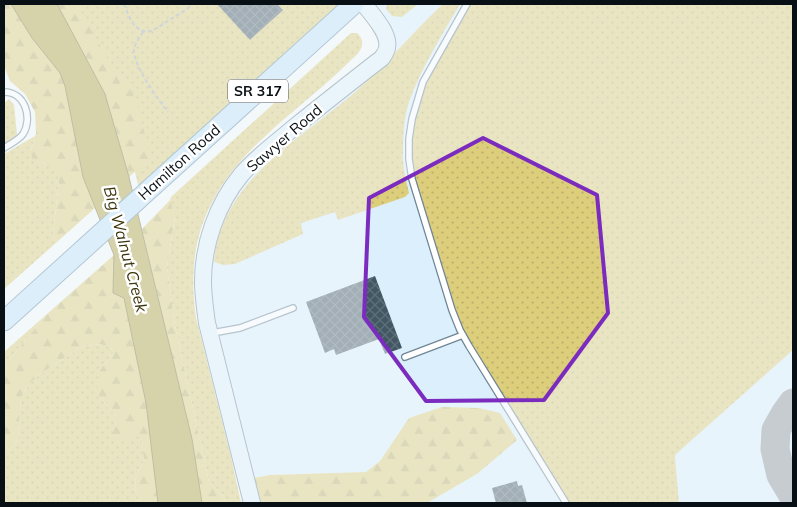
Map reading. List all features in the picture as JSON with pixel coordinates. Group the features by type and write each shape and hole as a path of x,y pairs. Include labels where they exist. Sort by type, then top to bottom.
{"main road":[{"name":"Hamilton Road","path":"4,321 354,4"}],"street":[{"name":"Sawyer Road","path":"252,503 210,334 204,302 204,262 208,242 228,193 241,175 326,101 382,58 386,51 387,38 364,4"}],"lane":[{"path":"467,4 423,82 412,119 409,159 412,179 452,310 463,335 566,503"},
{"path":"4,92 18,96 27,110 28,123 22,136 4,148"},
{"path":"210,334 240,328 293,308"},
{"path":"405,357 463,335"}],"path":[{"path":"124,4 131,21 138,30 143,32 152,31 192,4"},
{"path":"143,32 134,49 134,57 158,99 168,112"}],"highlighted area":[{"path":"483,138 597,195 608,313 544,400 426,401 364,317 369,198"}],"shaded area":[{"path":"364,4 793,4 793,503 427,503 477,474 409,418 380,461 366,472 270,475 254,478 203,281 229,193 386,51"}],"green space":[{"path":"4,4 11,4 32,38 60,73 65,86 83,177 95,208 57,242 53,235 59,179 55,170 32,158 31,150 36,133 35,112 25,94 10,81 4,66"},
{"path":"57,4 77,4 109,61 129,86 136,101 151,158 129,177 105,94"},
{"path":"65,4 354,4 141,197 117,97"},
{"path":"387,4 418,4 402,17 392,16 386,9"},
{"path":"443,4 460,4 432,52 409,102 406,114 403,156 404,172 409,193 405,197 338,220 335,212 301,223 303,234 235,264 223,265 214,262 220,233 231,208 247,186 287,146 365,83"},
{"path":"467,4 793,4 793,350 676,454 679,503 566,503 460,330 412,179 409,139 423,82"},
{"path":"351,33 357,33 362,39 362,47 359,52 264,137 236,166 215,197 202,226 198,241 193,286 196,318 241,503 226,503 222,495 209,482 175,326 167,267 175,217 170,200 171,197"},
{"path":"9,99 14,105 17,134 4,145 4,103"},
{"path":"35,136 31,150 42,163 52,166 59,179 53,235 57,242 4,289 4,154"},
{"path":"170,200 175,216 167,267 175,326 209,482 222,495 226,503 202,503 192,439 142,229"},
{"path":"114,255 113,293 124,298 146,403 158,503 141,503 135,489 136,476 144,462 142,440 137,433 128,439 117,440 113,437 115,415 100,398 97,385 100,370 113,354 111,347 100,344 81,347 37,376 27,387 21,398 18,438 14,446 4,453 4,368 6,364 47,314"},
{"path":"47,314 6,364 4,368 4,352"},
{"path":"100,344 111,347 113,354 100,370 100,398 115,415 114,437 138,433 142,440 144,462 136,476 135,489 141,503 4,503 4,453 14,446 18,438 21,398 27,387 37,376 81,347"},
{"path":"442,407 479,408 500,413 517,440 477,474 427,503 261,503 254,478 270,475 366,472 380,461 409,418"}],"water":[{"name":"Big Walnut Creek","path":"11,4 57,4 105,94 129,177 192,439 202,503 158,503 146,403 124,298 113,293 114,255 83,177 65,86 60,73 32,38"}],"building":[{"path":"217,4 277,4 283,10 250,40"},
{"path":"375,276 402,348 385,354 379,339 336,355 334,349 325,353 306,302"},
{"path":"517,481 518,486 522,485 527,503 496,503 492,488"}],"taxiway":[{"path":"793,403 776,430 775,449 781,475 793,495"}]}
